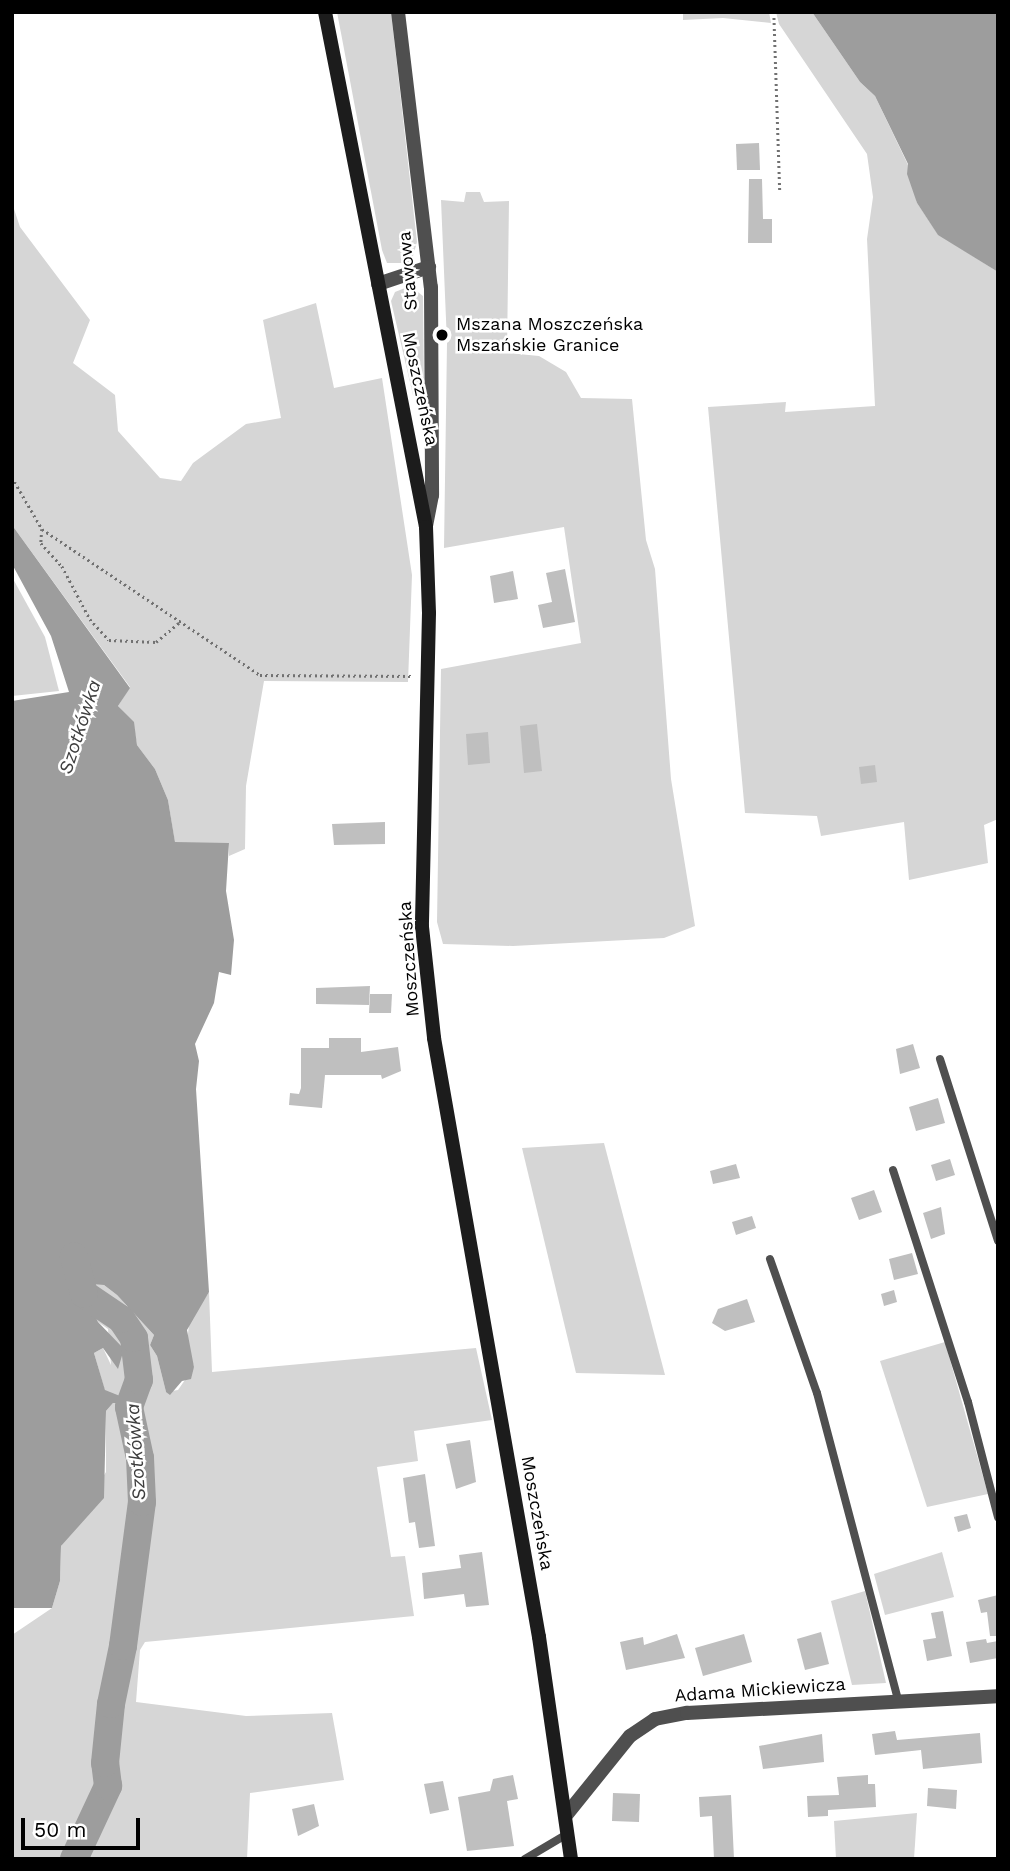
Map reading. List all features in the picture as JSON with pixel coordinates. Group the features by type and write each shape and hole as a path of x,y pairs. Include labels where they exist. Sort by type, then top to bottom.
{"street":[{"name":"Moszczeńska","path":"325,12 426,527 428,676 422,927 434,1038 567,1814 571,1859"},
{"name":"Stawowa","path":"398,12 429,267 432,495 426,527"},
{"path":"378,284 429,267"},
{"name":"Adama Mickiewicza","path":"567,1814 630,1736 655,1719 687,1713 998,1696"}],"lane":[{"path":"940,1059 998,1241"},
{"path":"893,1170 968,1402 998,1517"},
{"path":"770,1259 817,1393 898,1700"},
{"path":"525,1859 569,1833"}],"path":[{"path":"774,12 780,191"},
{"path":"12,477 42,529 179,623 261,675 428,676"},
{"path":"42,529 41,543 62,566 90,619 109,640 156,642 179,623"}],"shaded area":[{"path":"337,12 391,12 417,242 411,263 387,263 382,250"},
{"path":"683,12 769,12 771,23 723,18 683,20"},
{"path":"776,12 812,12 860,82 875,96 908,165 917,203 938,234 998,272 998,819 984,825 988,863 909,880 904,822 821,836 817,816 745,813 708,407 786,402 785,412 875,406 867,239 873,197 867,154 779,24"},
{"path":"466,192 480,192 484,202 509,201 507,353 539,356 566,372 581,398 632,399 646,540 655,569 671,779 695,926 664,938 513,946 443,944 437,922 441,669 581,643 564,527 444,548 447,343 441,200 464,202"},
{"path":"12,203 20,227 90,320 73,363 115,395 118,431 160,478 181,481 193,463 246,424 281,418 263,320 316,303 334,388 382,378 412,575 408,682 264,681 246,786 245,849 229,856 229,843 175,843 168,800 155,769 137,745 133,722 118,706 130,687 12,525"},
{"path":"410,286 423,296 424,387 420,402 413,395 391,301 395,292"},
{"path":"12,577 45,637 59,691 12,696"},
{"path":"604,1143 665,1375 576,1373 522,1148"},
{"path":"88,1284 104,1285 117,1295 154,1335 150,1345 157,1356 166,1392 178,1390 194,1367 187,1345 189,1323 209,1292 212,1372 476,1348 492,1420 414,1431 418,1461 377,1467 391,1557 405,1556 414,1616 145,1642 140,1650 136,1702 246,1716 332,1713 344,1780 250,1793 247,1859 12,1859 12,1635 52,1608 60,1581 61,1546 106,1472 106,1411 113,1403 121,1403 120,1397 105,1391 94,1353 103,1348 111,1365 108,1329 98,1322 84,1294"},
{"path":"945,1342 988,1494 927,1507 880,1361"},
{"path":"942,1552 954,1597 885,1615 874,1574"},
{"path":"865,1591 886,1683 852,1685 831,1601"},
{"path":"917,1813 914,1859 836,1859 834,1821"}],"water":[{"path":"812,12 998,12 998,272 938,235 917,203 907,174 908,164 875,96 860,82"},
{"path":"12,525 130,688 118,706 134,722 137,745 155,769 168,800 175,842 229,843 226,891 234,940 231,975 219,972 214,1003 195,1044 199,1061 196,1089 209,1292 187,1330 194,1367 191,1379 182,1381 170,1395 166,1392 157,1356 150,1345 154,1335 117,1295 104,1285 88,1284 85,1294 98,1322 124,1349 118,1369 103,1348 94,1353 105,1390 120,1396 121,1403 113,1403 106,1411 104,1498 61,1546 60,1581 52,1608 12,1608 12,701 69,692 51,636 12,564"}],"building":[{"path":"759,143 760,170 737,170 736,144"},
{"path":"749,179 762,179 763,219 772,219 772,243 748,243"},
{"path":"565,569 575,622 543,628 538,605 552,602 546,573"},
{"path":"513,571 518,599 494,603 490,576"},
{"path":"537,724 542,771 524,773 520,726"},
{"path":"488,732 490,763 468,765 466,734"},
{"path":"875,765 877,782 861,784 859,767"},
{"path":"385,822 385,844 334,845 332,824"},
{"path":"370,986 369,1005 316,1004 316,988"},
{"path":"370,994 392,994 391,1013 369,1013"},
{"path":"329,1038 361,1038 361,1052 398,1047 401,1071 382,1079 381,1075 325,1075 322,1108 289,1105 290,1093 299,1094 301,1088 301,1048 329,1048"},
{"path":"913,1044 920,1068 900,1074 896,1049"},
{"path":"938,1098 945,1123 916,1131 909,1107"},
{"path":"950,1159 955,1175 936,1181 931,1165"},
{"path":"736,1164 740,1178 713,1184 710,1171"},
{"path":"874,1190 882,1212 859,1220 851,1198"},
{"path":"941,1207 945,1234 931,1239 923,1213"},
{"path":"752,1216 756,1228 736,1235 732,1222"},
{"path":"912,1253 918,1274 894,1280 889,1259"},
{"path":"894,1290 897,1302 884,1306 881,1294"},
{"path":"747,1299 755,1322 725,1331 712,1323 718,1309"},
{"path":"470,1440 476,1482 456,1489 446,1444"},
{"path":"425,1474 435,1546 419,1548 415,1522 409,1523 403,1478"},
{"path":"967,1514 971,1528 958,1532 954,1517"},
{"path":"482,1552 489,1605 466,1607 464,1594 424,1599 422,1573 461,1568 459,1555"},
{"path":"998,1595 998,1636 990,1636 987,1612 981,1613 978,1600"},
{"path":"943,1611 952,1656 927,1661 923,1640 936,1638 931,1613"},
{"path":"821,1632 829,1664 805,1670 797,1639"},
{"path":"677,1634 685,1658 626,1670 620,1642 643,1637 644,1645"},
{"path":"744,1634 752,1662 703,1676 695,1648"},
{"path":"986,1639 987,1643 998,1641 998,1658 970,1663 966,1642"},
{"path":"895,1731 897,1740 980,1733 982,1763 923,1769 921,1750 875,1755 872,1734"},
{"path":"822,1734 824,1762 763,1769 759,1746"},
{"path":"513,1775 518,1799 507,1801 514,1846 467,1851 458,1797 490,1791 493,1779"},
{"path":"868,1775 868,1784 875,1784 876,1807 828,1810 828,1816 808,1817 807,1796 839,1795 837,1777"},
{"path":"443,1781 449,1810 430,1814 424,1784"},
{"path":"928,1788 957,1790 956,1809 927,1806"},
{"path":"613,1793 640,1794 639,1822 612,1821"},
{"path":"731,1795 734,1859 714,1859 712,1816 700,1817 699,1797"},
{"path":"314,1804 319,1826 298,1836 292,1809"}],"waterway":[{"name":"Szotkówka","path":"74,1256 84,1294 121,1319 134,1338 139,1380 129,1407 140,1458 142,1502 123,1646 111,1704 105,1763 108,1786 74,1859"}],"place":[{"name":"Mszana Moszczeńska Mszańskie Granice","path":"442,335"}]}
